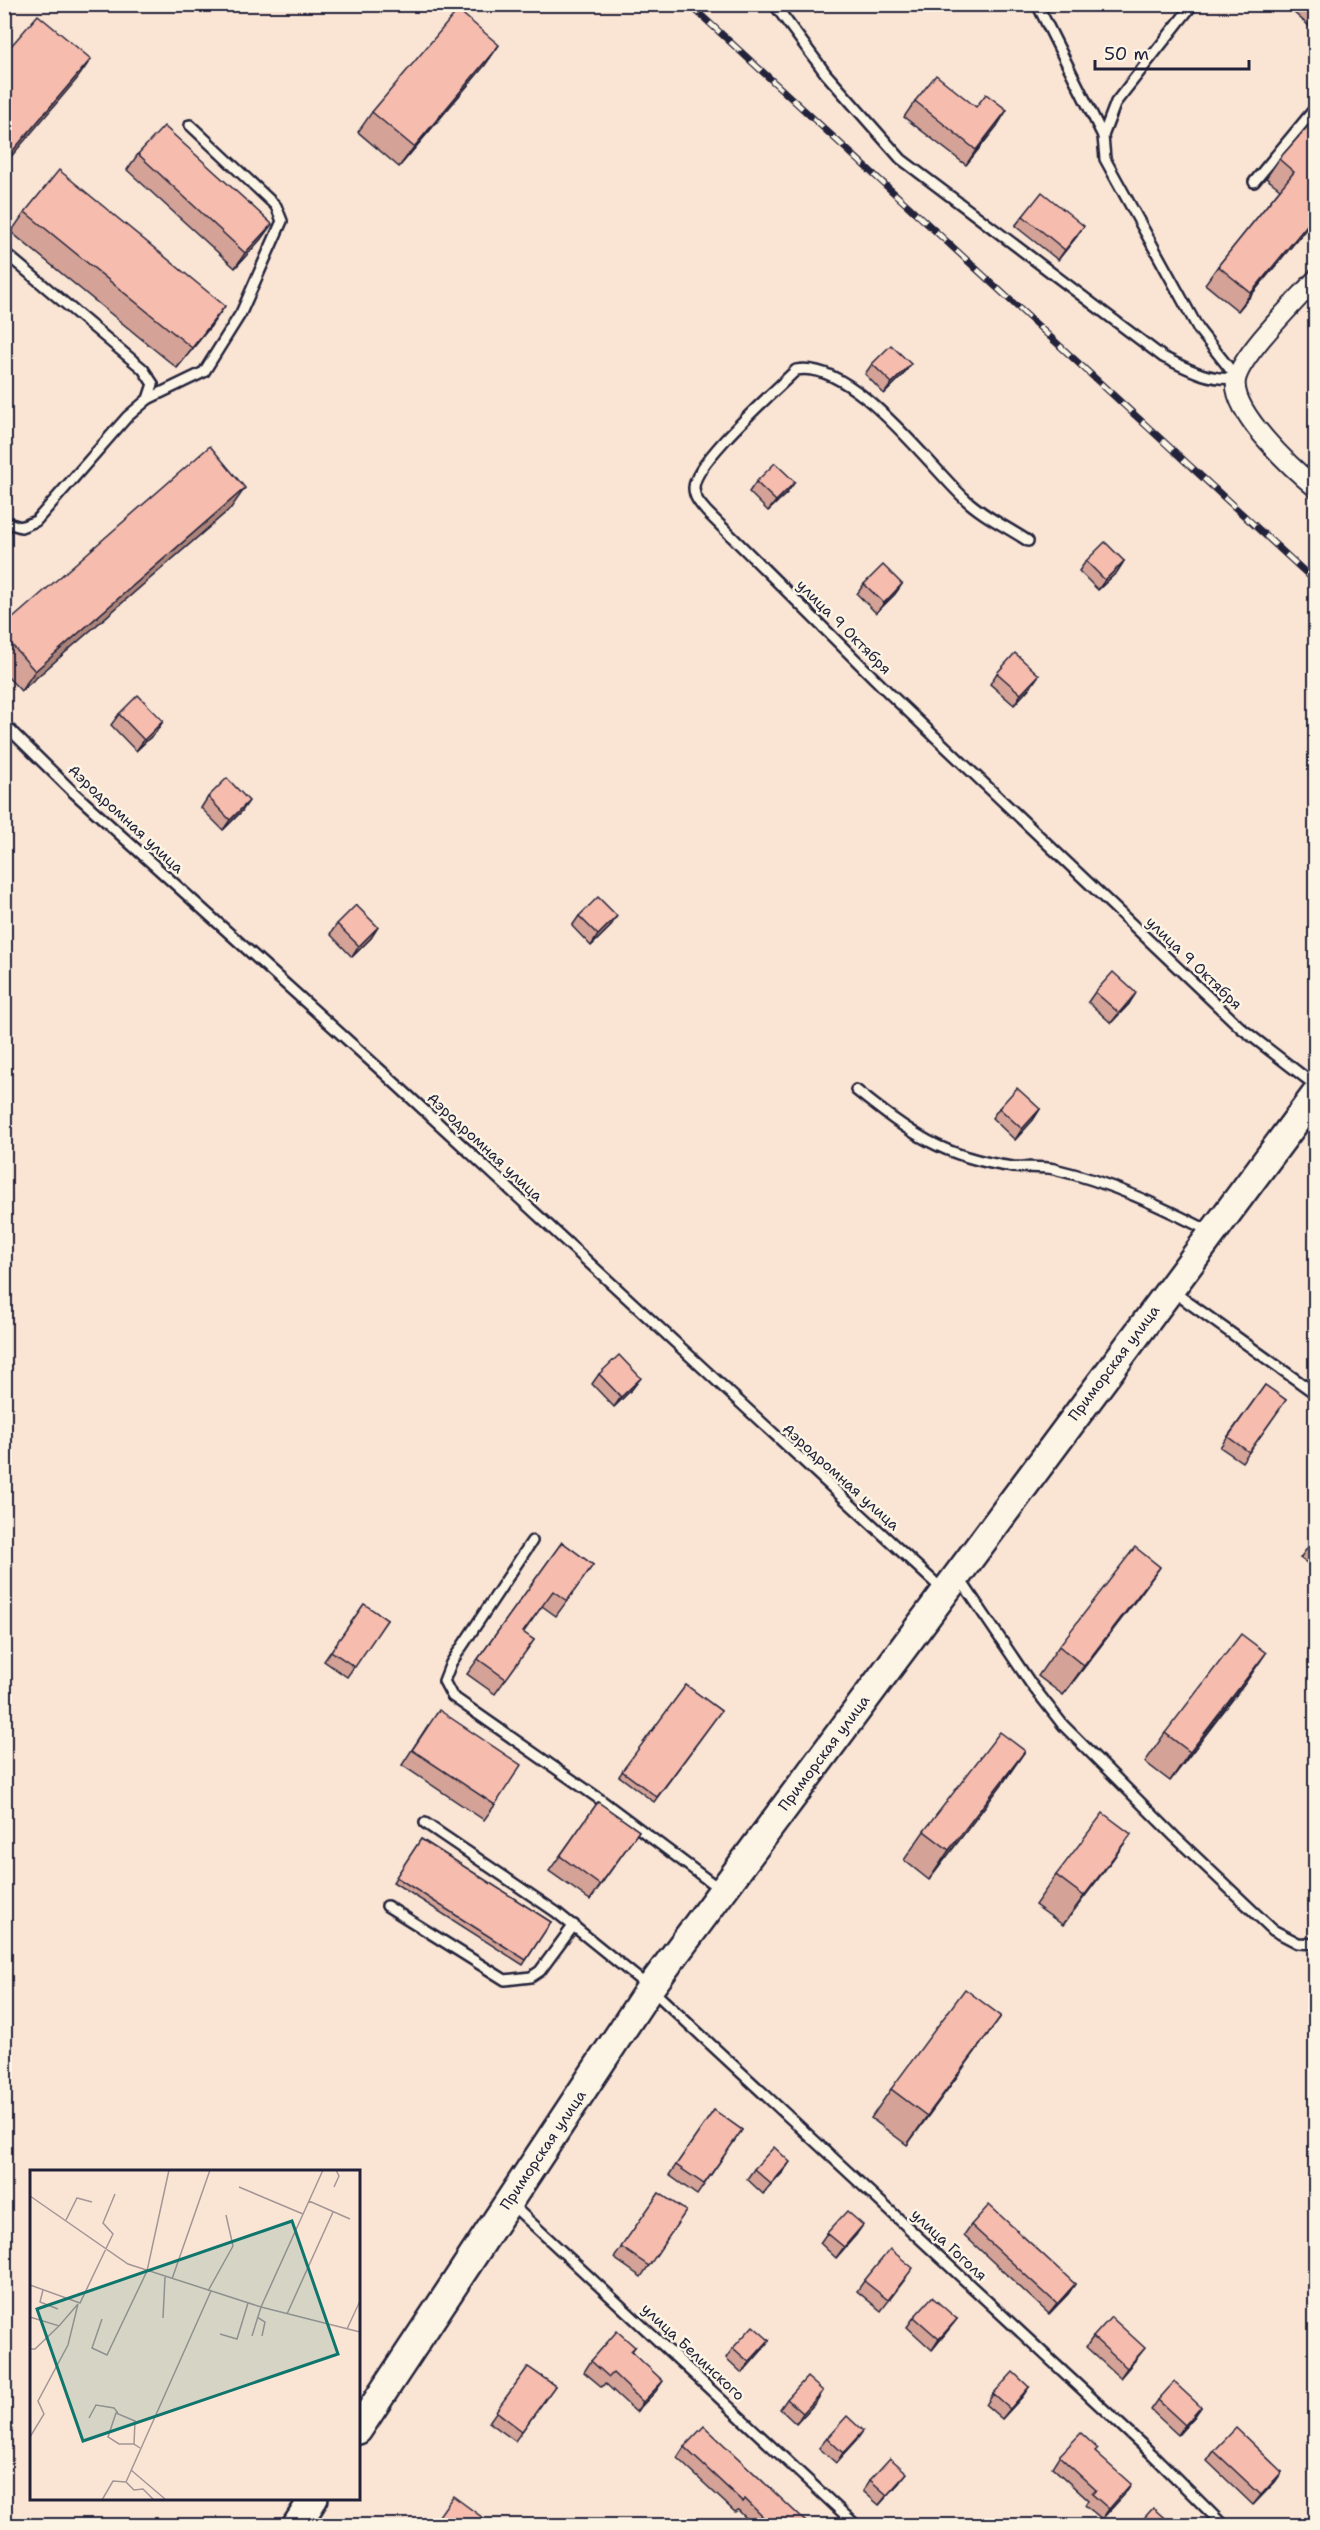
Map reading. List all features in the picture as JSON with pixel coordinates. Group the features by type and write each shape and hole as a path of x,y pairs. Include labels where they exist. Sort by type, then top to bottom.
{"main road":[{"name":"Приморская улица","path":"360,2427 650,1988 1211,1232 1316,1095"},
{"path":"296,2526 313,2500"}],"street":[{"path":"1316,279 1251,352 1236,378 1236,389 1256,428 1291,466 1316,488"}],"lane":[{"path":"774,4 826,74 901,159 1163,357 1199,375 1220,380 1236,378"},
{"path":"1037,4 1103,136 1105,159 1166,274 1199,330 1236,378"},
{"path":"1103,136 1116,102 1193,4"},
{"path":"1254,182 1316,107"},
{"path":"4,522 21,527 36,521 127,417 148,399 204,372 241,313 282,221 276,206 190,125"},
{"path":"4,252 143,369 153,384 148,399"},
{"name":"улица 9 Октября","path":"1028,541 965,500 891,420 863,396 823,373 806,368 796,370 709,458 696,476 694,489 698,501 707,512 890,694 1241,1028 1316,1086"},
{"name":"Аэродромная улица","path":"4,724 72,791 951,1583 1064,1725 1175,1837 1273,1930 1298,1942 1316,1944"},
{"path":"856,1090 900,1126 940,1148 961,1156 1014,1167 1052,1168 1106,1184 1136,1194 1211,1232"},
{"path":"1170,1289 1316,1394"},
{"path":"532,1541 451,1663 444,1681 452,1696 602,1800 721,1890"},
{"name":"улица Гоголя","path":"425,1823 574,1925 650,1988 1153,2455 1224,2526"},
{"path":"387,1906 505,1980 531,1977 540,1971 574,1925"},
{"name":"улица Белинского","path":"508,2201 857,2526"}],"building":[{"path":"458,10 499,45 414,147 372,112"},
{"path":"38,15 91,59 4,161 4,54"},
{"path":"936,75 976,107 986,94 1007,110 976,150 915,101"},
{"path":"1316,117 1316,214 1251,293 1218,266 1294,172 1279,159"},
{"path":"164,126 272,224 245,253 138,154"},
{"path":"59,170 225,306 192,348 25,212"},
{"path":"1042,192 1084,226 1065,250 1023,216"},
{"path":"891,345 911,364 892,383 872,364"},
{"path":"210,446 245,488 35,671 4,636 4,626"},
{"path":"775,463 795,482 776,501 756,482"},
{"path":"1105,542 1124,561 1105,580 1086,561"},
{"path":"883,565 902,584 884,603 864,584"},
{"path":"1015,653 1039,675 1021,694 997,673"},
{"path":"138,695 163,721 144,740 119,714"},
{"path":"227,778 249,801 230,820 208,797"},
{"path":"598,897 617,916 598,935 579,916"},
{"path":"356,905 378,927 359,946 337,924"},
{"path":"1113,972 1136,993 1119,1013 1095,992"},
{"path":"1017,1088 1040,1109 1022,1129 999,1108"},
{"path":"619,1355 641,1378 621,1397 599,1374"},
{"path":"1265,1385 1286,1400 1249,1452 1228,1437"},
{"path":"562,1542 593,1565 567,1601 553,1591 523,1632 534,1640 506,1679 478,1659"},
{"path":"1135,1547 1160,1567 1084,1666 1059,1646"},
{"path":"364,1604 387,1620 355,1667 331,1651"},
{"path":"1241,1634 1266,1653 1190,1752 1165,1733"},
{"path":"686,1685 721,1711 657,1797 622,1771"},
{"path":"439,1710 521,1765 495,1805 412,1750"},
{"path":"1000,1732 1025,1751 949,1850 924,1831"},
{"path":"598,1802 639,1831 600,1885 560,1856"},
{"path":"1103,1813 1131,1834 1084,1896 1056,1875"},
{"path":"421,1839 551,1922 526,1960 396,1877"},
{"path":"965,1989 1001,2016 927,2116 891,2089"},
{"path":"714,2110 742,2130 704,2184 676,2165"},
{"path":"774,2147 790,2162 771,2184 754,2169"},
{"path":"659,2193 686,2211 649,2266 621,2247"},
{"path":"989,2205 1075,2284 1057,2304 971,2225"},
{"path":"847,2211 863,2225 844,2247 827,2233"},
{"path":"890,2249 913,2268 888,2300 864,2281"},
{"path":"932,2297 957,2319 939,2339 914,2317"},
{"path":"1111,2317 1145,2348 1127,2368 1093,2337"},
{"path":"753,2326 769,2340 749,2362 733,2348"},
{"path":"617,2331 635,2347 631,2351 663,2381 643,2402 613,2373 609,2377 591,2361"},
{"path":"528,2367 555,2386 522,2431 496,2411"},
{"path":"1013,2372 1029,2387 1010,2409 993,2394"},
{"path":"807,2377 823,2391 803,2413 787,2399"},
{"path":"1174,2382 1201,2407 1185,2425 1158,2400"},
{"path":"847,2416 863,2431 843,2453 827,2438"},
{"path":"704,2426 807,2523 806,2526 772,2526 745,2499 743,2502 684,2447"},
{"path":"1236,2428 1282,2472 1261,2495 1214,2451"},
{"path":"1081,2433 1098,2449 1095,2452 1131,2484 1109,2509 1092,2494 1096,2490 1059,2456"},
{"path":"890,2458 907,2473 887,2495 870,2480"},
{"path":"453,2496 483,2518 478,2526 432,2526"},
{"path":"1153,2508 1170,2523 1167,2526 1137,2526"}],"railway":[{"path":"689,4 1316,582"}]}
